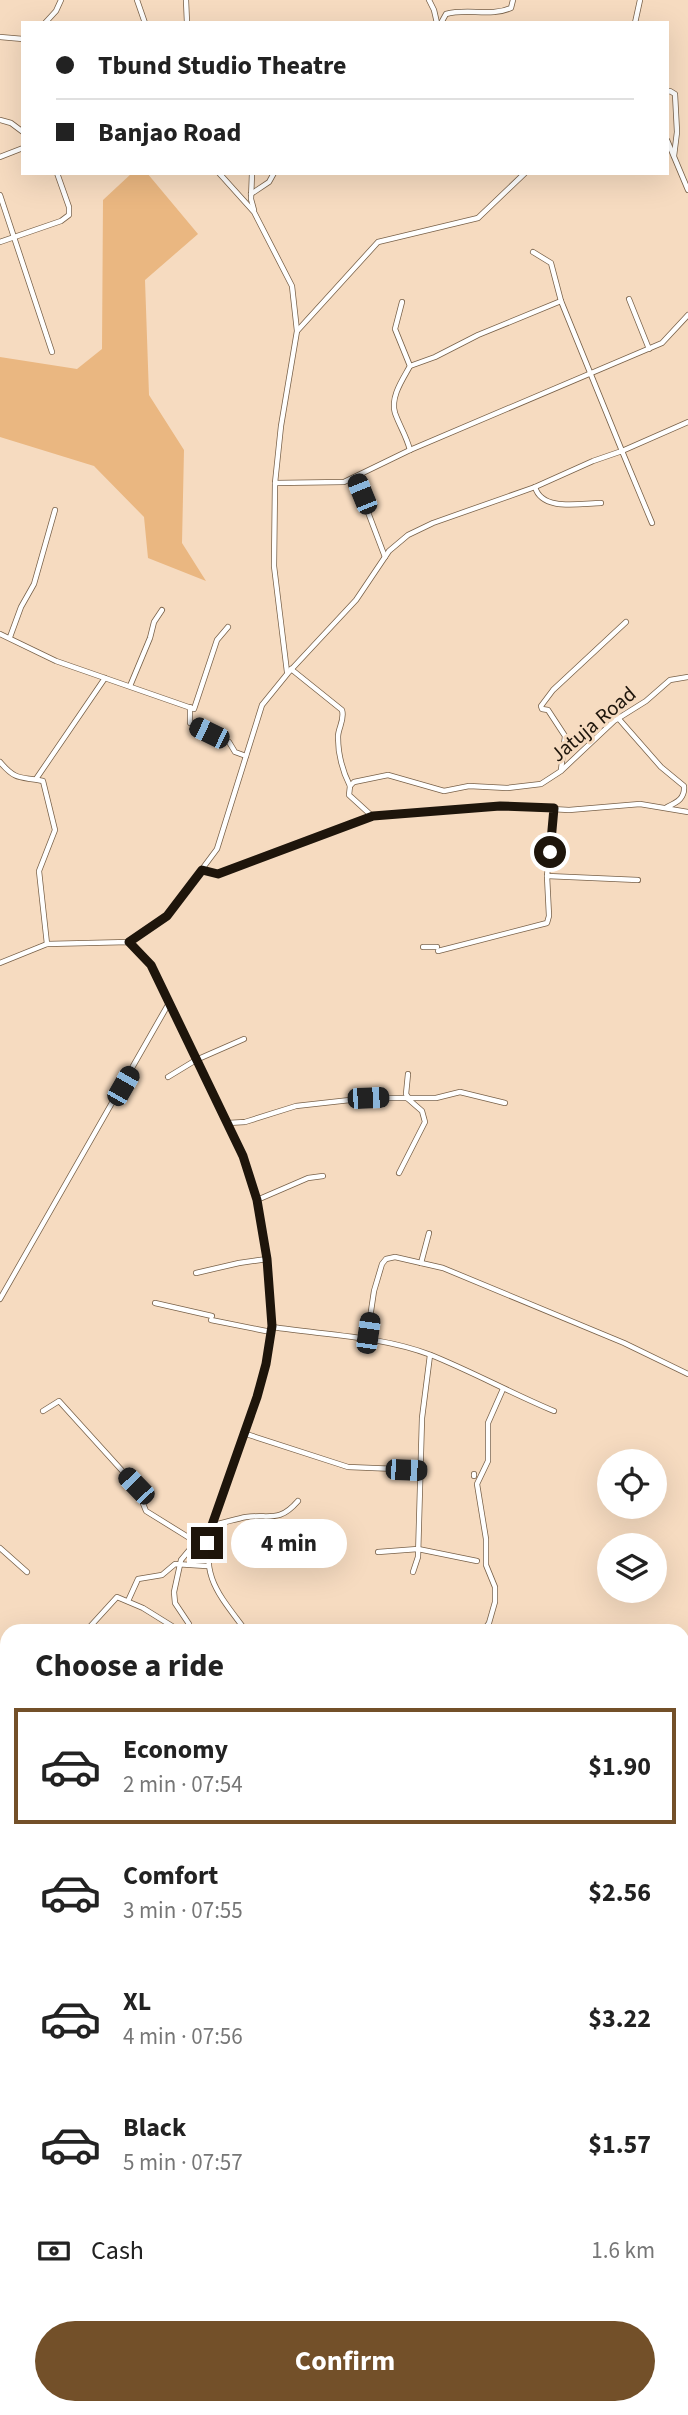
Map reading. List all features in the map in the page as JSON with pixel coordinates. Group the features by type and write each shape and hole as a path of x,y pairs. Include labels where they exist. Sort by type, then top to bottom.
{"street":[{"path":"47,21 56,12 61,0"},
{"path":"137,0 144,21"},
{"path":"186,0 187,21"},
{"path":"429,0 438,21"},
{"path":"441,21 446,14 460,10 503,11 511,8 513,0"},
{"path":"635,21 640,0"},
{"path":"0,37 21,40"},
{"path":"669,91 675,94 677,132 674,156"},
{"path":"0,120 11,123 21,130"},
{"path":"669,145 688,190"},
{"path":"0,157 21,149"},
{"path":"0,242 61,221 69,215 69,207 58,175"},
{"path":"221,175 254,212 292,286 297,331 281,426 275,483 274,566 289,671 342,710 343,716 337,736 342,772 350,786 349,795 373,816"},
{"path":"252,175 254,212"},
{"path":"251,194 269,182 273,175"},
{"path":"297,331 378,242 478,218 523,175"},
{"path":"0,195 52,352"},
{"path":"533,252 551,263 561,301 589,374 652,523"},
{"path":"629,299 649,349"},
{"path":"410,450 406,433 394,411 396,392 410,366 435,357 478,334 561,301"},
{"path":"402,302 395,329 410,366"},
{"path":"275,483 334,484 355,478 410,450 662,343 688,315"},
{"path":"0,963 47,944 129,942 167,916 217,849 262,705 289,671 356,600 385,556 408,536 433,523 535,487 688,422"},
{"path":"355,478 385,556"},
{"path":"535,487 537,494 548,503 601,503"},
{"path":"10,637 21,607 34,584 55,510"},
{"path":"130,685 154,622 162,610"},
{"path":"561,771 565,736 548,710 542,709 541,706 553,690 626,622"},
{"path":"0,634 56,661 194,709 217,640 228,626"},
{"name":"Jatuja Road","path":"350,786 354,782 388,775 444,791 469,786 507,788 541,784 561,771 618,718 646,701 670,680 688,677"},
{"path":"36,779 105,678"},
{"path":"190,708 190,723 229,742 235,752 246,756"},
{"path":"618,718 661,766 684,786 680,800 666,807"},
{"path":"0,762 8,772 26,781 43,781 55,830 39,871 47,944"},
{"path":"202,870 218,874 373,816 500,806 601,808 640,804 688,811"},
{"path":"423,947 438,949 547,923 547,876 554,808"},
{"path":"547,876 638,880"},
{"path":"129,942 151,965 243,1156 257,1200 267,1259 272,1329 266,1364 207,1543 206,1566 220,1597 241,1624"},
{"path":"0,1299 169,1003"},
{"path":"168,1077 196,1060 244,1039"},
{"path":"399,1173 425,1122 425,1116 419,1107 407,1097 408,1074"},
{"path":"228,1123 245,1122 296,1106 368,1098 436,1098 460,1091 505,1103"},
{"path":"257,1200 308,1178 323,1176"},
{"path":"421,1263 429,1233"},
{"path":"367,1338 374,1291 382,1264 391,1256 443,1268 624,1343 688,1374"},
{"path":"196,1273 267,1259"},
{"path":"155,1303 212,1318 272,1329 367,1338 430,1355 554,1411"},
{"path":"413,1572 418,1549 422,1418 430,1355"},
{"path":"488,1624 495,1602 495,1587 485,1565 486,1539 477,1484 488,1461 488,1423 503,1390"},
{"path":"43,1411 59,1401 136,1486 146,1511 196,1542 207,1543"},
{"path":"243,1433 348,1467 421,1470"},
{"path":"212,1525 248,1517 278,1517 289,1511 298,1501"},
{"path":"189,1624 175,1603 174,1592 181,1560 196,1542"},
{"path":"0,1548 27,1572"},
{"path":"378,1552 418,1549 477,1561"},
{"path":"128,1602 138,1579 162,1575 175,1564 206,1566"},
{"path":"92,1624 117,1597 143,1608 169,1624"}],"shaded area":[{"path":"130,175 149,175 198,234 145,280 149,395 184,450 182,543 206,581 148,558 144,517 94,466 0,437 0,357 77,369 102,349 103,200"}],"route":[{"path":"207,1543 266,1364 272,1326 267,1259 257,1200 243,1156 151,965 129,942 167,916 202,870 218,874 373,816 500,806 554,808 550,852"}]}
